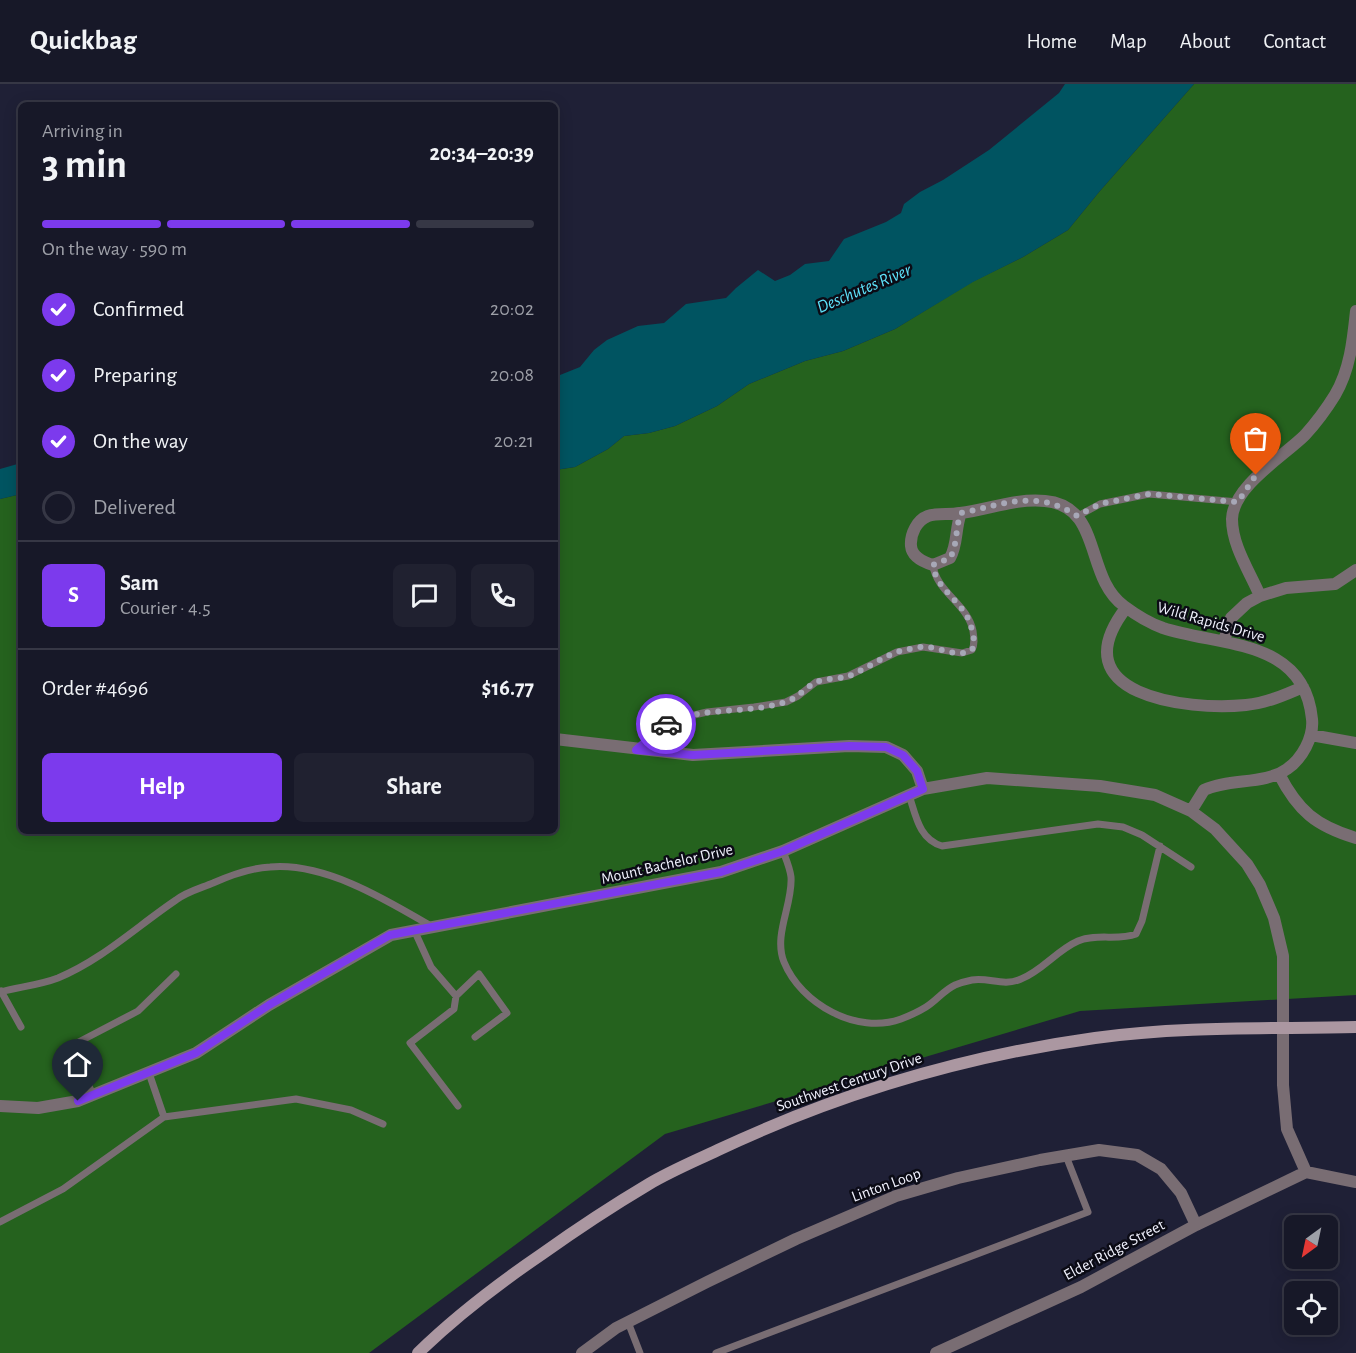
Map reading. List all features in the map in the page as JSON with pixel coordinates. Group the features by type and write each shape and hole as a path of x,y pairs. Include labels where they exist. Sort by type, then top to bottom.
{"main road":[{"name":"Southwest Century Drive","path":"418,1353 461,1314 519,1269 579,1227 651,1183 795,1115 926,1072 1011,1052 1096,1037 1192,1030 1356,1027"}],"street":[{"path":"1260,596 1234,538 1232,517 1238,502 1256,475 1305,434 1335,394 1351,353 1356,311"},
{"path":"961,513 956,526 955,550 950,558 933,565 923,562 916,556 911,548 916,525 928,516 961,513 1019,501 1045,501 1055,503 1077,516"},
{"name":"Wild Rapids Drive","path":"1077,516 1091,540 1098,572 1109,592 1125,608 1162,628 1254,648 1297,676 1307,694 1313,729 1311,735"},
{"path":"1224,641 1231,618 1247,603 1260,596 1286,588 1335,584 1356,570"},
{"path":"1125,608 1108,635 1107,655 1110,669 1120,681 1145,696 1179,704 1246,705 1276,699 1303,687"},
{"path":"1191,811 1204,790 1212,786 1279,774 1288,768 1311,735 1356,743"},
{"path":"558,739 693,755 849,746 886,747 903,755 917,771 923,789"},
{"path":"1279,774 1288,792 1305,813 1327,828 1356,838"},
{"name":"Mount Bachelor Drive","path":"0,1106 38,1108 78,1101 196,1053 269,1005 390,935 416,932 721,872 783,851 923,789 987,778 1100,786 1155,795 1191,811 1215,829 1247,864 1260,885 1274,918 1283,956 1283,1085 1287,1129 1306,1172"},
{"name":"Linton Loop","path":"582,1353 616,1328 796,1239 896,1196 958,1178 1099,1150 1137,1155 1161,1169 1181,1193 1196,1225"},
{"path":"1306,1172 1356,1182"},
{"name":"Elder Ridge Street","path":"936,1353 1081,1287 1196,1225 1306,1172"}],"lane":[{"path":"1077,516 1100,504 1149,494 1238,502"},
{"path":"636,750 662,726 676,719 707,712 786,702 816,682 848,676 897,652 922,647 939,648 954,653 969,652 974,642 969,616 939,582 934,574 933,565"},
{"path":"909,795 920,827 926,837 942,846 1098,824 1123,827 1143,835 1191,867"},
{"path":"783,851 791,878 781,937 784,961 802,990 819,1006 841,1016 868,1023 899,1020 926,1007 952,986 974,979 1002,984 1022,979 1079,940 1100,936 1127,938 1136,934 1142,921 1160,846"},
{"path":"21,1027 0,992 56,979 92,962 178,898 234,873 271,867 306,870 339,879 386,900 433,927"},
{"path":"416,932 430,967 456,996"},
{"path":"458,1106 410,1043 454,1009 456,996 479,974 507,1013 475,1037"},
{"path":"93,1095 71,1046 138,1011 176,975"},
{"path":"149,1073 164,1117"},
{"path":"0,1222 63,1190 164,1117 296,1100 351,1110 383,1124"},
{"path":"716,1353 1088,1212 1066,1156"},
{"path":"628,1322 640,1353"}],"green space":[{"path":"1194,84 1356,84 1356,995 1080,1011 665,1134 369,1353 0,1353 0,499 18,495 18,834 558,834 558,470 575,467 608,449 624,436 649,433 675,426 717,406 749,384 805,361 843,351 895,329 972,282 1023,257 1068,230"}],"water":[{"name":"Deschutes River","path":"1065,84 1194,84 1068,230 1023,257 973,282 895,329 843,351 805,361 749,384 717,406 675,426 649,433 624,436 608,449 575,467 558,470 558,376 580,367 594,350 607,340 638,326 664,323 686,304 726,298 758,270 775,281 790,275 805,264 829,261 844,239 886,222 901,213 904,204 989,150 1059,93"},
{"path":"18,464 18,495 0,499 0,469"}],"way so far":[{"path":"666,724 676,719 707,712 786,702 816,682 848,676 897,652 922,647 939,648 954,653 972,650 974,642 969,616 939,582 934,574 933,565 950,558 955,550 956,526 961,513 1019,501 1045,501 1055,503 1077,516 1100,504 1149,494 1238,502 1256,475"}],"route":[{"path":"78,1101 196,1053 326,970 390,935 416,932 721,872 783,851 923,789 917,771 903,755 886,747 849,746 693,755 636,750 666,724"}]}
